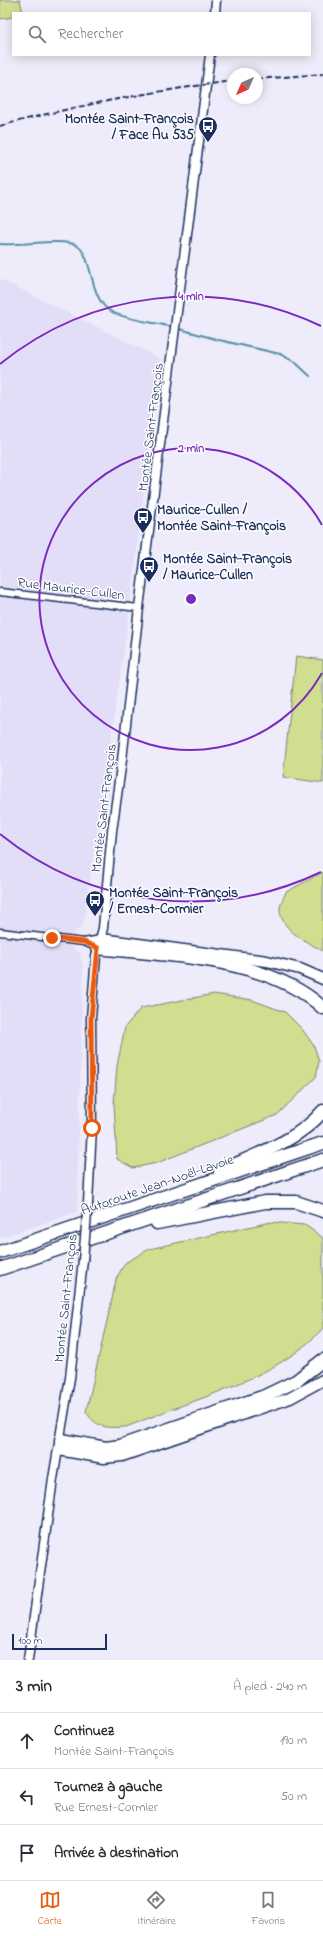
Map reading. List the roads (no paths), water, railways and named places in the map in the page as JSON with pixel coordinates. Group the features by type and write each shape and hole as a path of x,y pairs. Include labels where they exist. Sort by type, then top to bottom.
{"highway":[{"path":"100,943 266,961 300,969 323,979"},
{"path":"100,943 235,966 260,974 294,988 323,1008"},
{"path":"159,1199 288,1138 309,1125 323,1111"},
{"name":"Autoroute Jean-Noël-Lavoie","path":"0,1252 323,1143"},
{"path":"0,1269 323,1160"},
{"path":"112,1231 259,1202 290,1202 323,1210"},
{"path":"60,1445 101,1448 120,1446 265,1396 298,1380 323,1360"},
{"path":"60,1445 98,1458 117,1457 286,1400 323,1380"}],"street":[{"path":"215,12 216,0"},
{"name":"Montée Saint-François","path":"28,1660 60,1445 84,1260 92,1121 91,1018 139,608 210,56"},
{"name":"Rue Maurice-Cullen","path":"0,592 139,608"},
{"path":"0,932 100,943"},
{"path":"84,942 100,943"}],"waterway":[{"path":"0,244 60,242 76,245 82,250 86,258 98,296 103,305 110,311 132,319 172,327"},
{"path":"176,328 219,340 280,354 295,362 310,376"}],"railway":[{"path":"263,79 323,74"},
{"path":"0,126 29,118 116,99 227,82"}],"place":[{"name":"Montée Saint-François / Face Au 535","path":"208,143"},
{"name":"Maurice-Cullen / Montée Saint-François","path":"143,534"},
{"name":"Montée Saint-François / Maurice-Cullen","path":"149,583"},
{"name":"Montée Saint-François / Ernest-Cormier","path":"95,917"}]}
